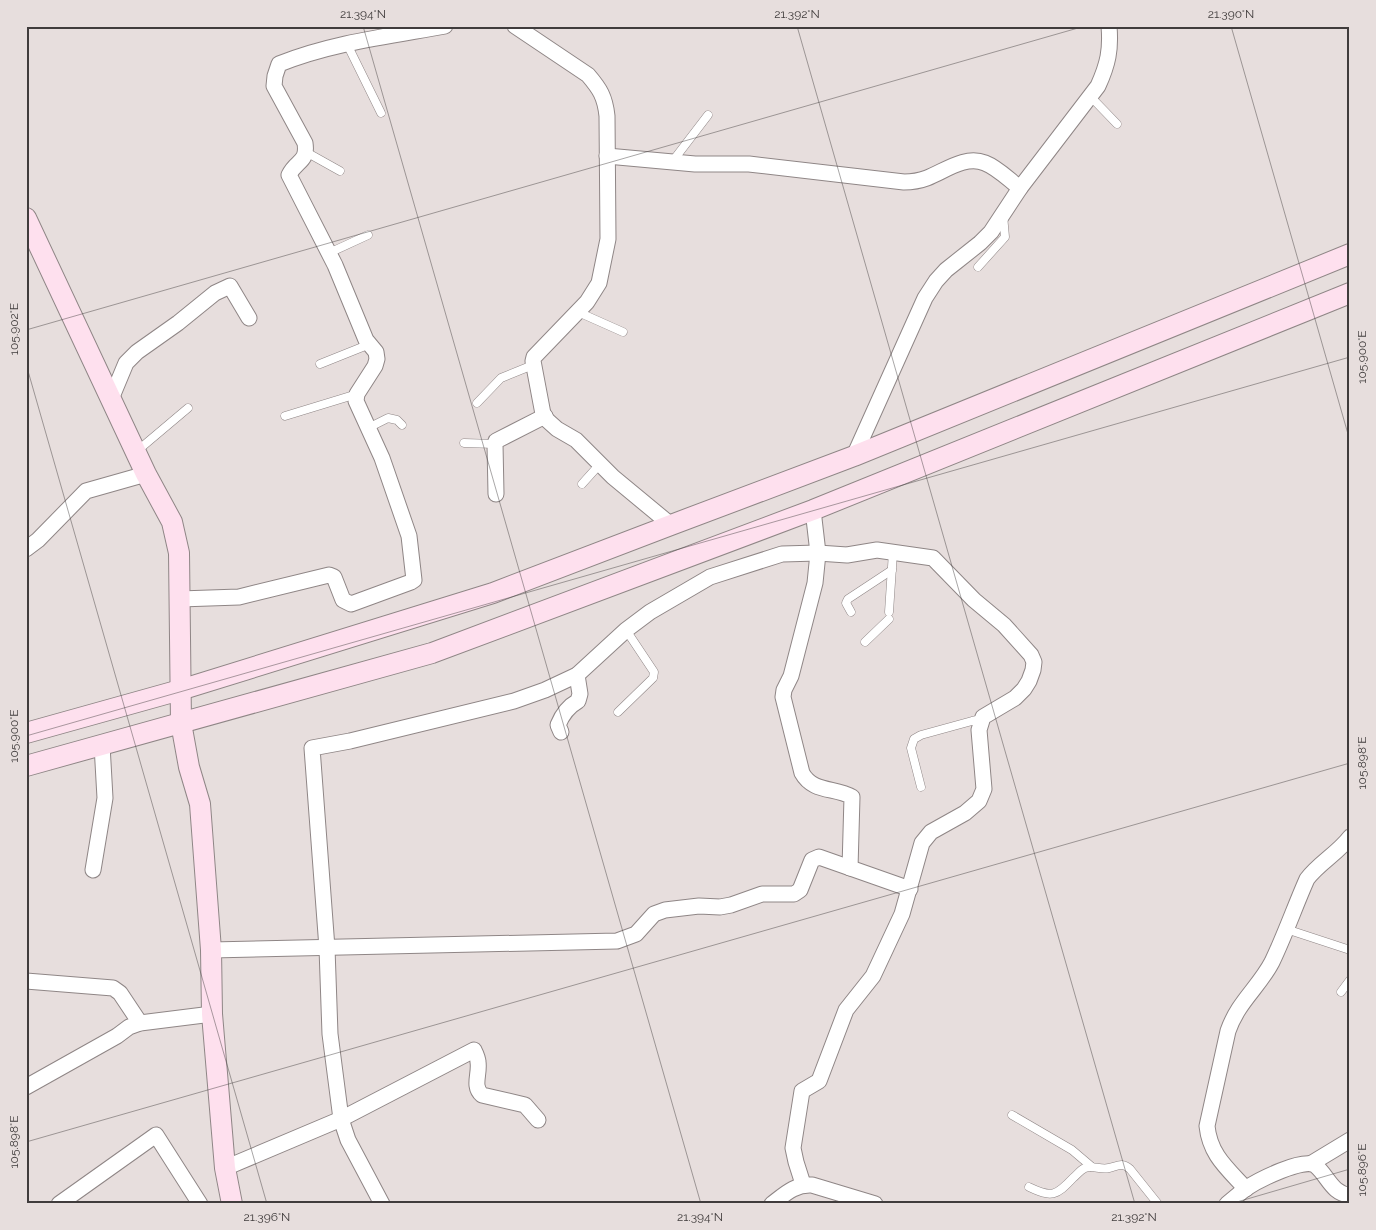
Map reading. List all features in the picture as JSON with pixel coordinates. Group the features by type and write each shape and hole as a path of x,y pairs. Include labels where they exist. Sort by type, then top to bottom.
{"street":[{"path":"180,599 239,597 329,575 334,577 343,600 351,604 411,582 414,578 409,536 382,458 356,400 357,394 375,366 376,352 366,340 329,253 289,175 291,170 305,157 305,143 274,86 279,64 289,60 347,44 444,26"},
{"path":"515,26 588,75 598,86 606,100 608,240 599,284 587,302 534,357 545,416 557,429 576,440 600,464 671,524"},
{"path":"854,456 929,292 936,281 946,270 991,232 1020,188 1098,86 1107,67 1111,46 1110,26"},
{"path":"607,156 714,165 749,164 904,182 915,182 958,164 974,161 990,166 1020,188"},
{"path":"26,218 146,474 172,522 179,553 181,723 189,767 200,804 211,950 212,1014 225,1168 232,1204"},
{"path":"26,732 180,690 493,593 854,456 1350,254"},
{"path":"111,399 126,363 137,352 178,323 215,293 230,286 249,318"},
{"path":"26,766 432,653 812,510 1350,293"},
{"path":"496,494 494,444 496,441 545,416"},
{"path":"26,549 38,540 86,491 98,486 109,486 146,474"},
{"path":"812,510 818,553 815,584 791,676 784,690 783,697 802,773 805,778 809,783 822,789 852,797 850,868"},
{"path":"382,1204 348,1140 341,1119 330,1034 327,948 312,748 350,741 514,701 545,690 577,675 626,630 650,612 710,577 782,554 818,553 847,555 877,550 926,556 938,562 974,600 1004,625 1030,655 1034,662 1033,670 1024,689 1015,698 982,719 979,730 984,789 979,801 964,813 931,832 922,843 902,914 873,976 846,1010 819,1081 802,1091 793,1148 803,1184"},
{"path":"561,732 558,724 561,718 571,705 578,701 580,694 577,675"},
{"path":"94,870 105,798 102,745"},
{"path":"1246,1188 1214,1152 1208,1139 1207,1126 1228,1031 1233,1016 1272,962 1307,879 1313,871 1350,837"},
{"path":"211,950 617,941 636,934 654,914 665,910 699,906 720,907 762,894 794,894 800,890 812,860 815,858 824,858 910,889"},
{"path":"26,981 114,988 120,993 140,1023"},
{"path":"26,1087 109,1041 129,1027 140,1023 212,1014"},
{"path":"225,1168 341,1119 474,1050 478,1063 477,1087 479,1092 482,1095 526,1105 538,1120"},
{"path":"59,1204 156,1135 200,1204"},
{"path":"1227,1204 1246,1188 1277,1173 1305,1163 1312,1163 1350,1140"},
{"path":"1312,1163 1336,1190 1343,1195 1350,1195"},
{"path":"772,1204 795,1187 803,1184 812,1185 846,1200 875,1204"}],"lane":[{"path":"347,44 381,113"},
{"path":"1090,96 1117,124"},
{"path":"672,162 708,115"},
{"path":"306,152 340,171"},
{"path":"978,268 1005,237 1006,231 1003,214"},
{"path":"329,253 368,235"},
{"path":"578,312 623,332"},
{"path":"320,364 370,344"},
{"path":"477,403 501,378 534,365"},
{"path":"285,416 357,394"},
{"path":"136,452 188,408"},
{"path":"368,428 388,418 397,420 402,425"},
{"path":"464,443 494,444"},
{"path":"582,484 600,464"},
{"path":"865,642 889,616 893,552"},
{"path":"851,612 846,603 848,599 892,570"},
{"path":"618,712 653,678 654,672 626,630"},
{"path":"920,787 911,748 914,739 922,735 982,719"},
{"path":"1286,929 1350,950"},
{"path":"1341,992 1350,980"},
{"path":"1012,1115 1072,1150 1092,1167"},
{"path":"1029,1187 1044,1194 1055,1194 1060,1192 1082,1169 1092,1167 1100,1169 1125,1165 1158,1204"}]}
